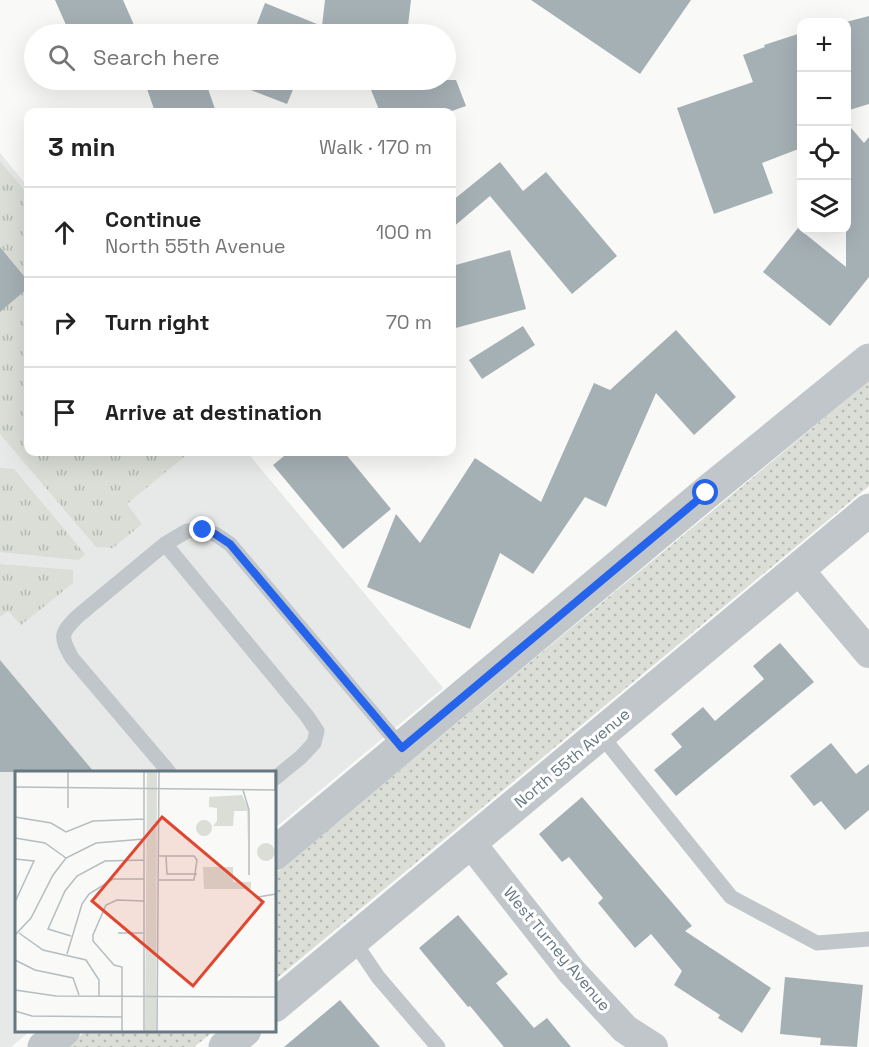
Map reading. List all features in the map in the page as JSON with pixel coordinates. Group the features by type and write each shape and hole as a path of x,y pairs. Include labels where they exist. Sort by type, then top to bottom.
{"street":[{"path":"276,852 869,360"},
{"name":"North 55th Avenue","path":"276,1004 869,510"},
{"path":"799,570 869,653"},
{"name":"West Turney Avenue","path":"470,843 572,972 626,1029 653,1047"},
{"path":"44,1047 62,1032"}],"lane":[{"path":"168,771 72,658 63,642 65,629 78,615 165,544 188,531 203,530 215,534 230,544 402,748"},
{"path":"165,544 317,731 314,743 276,777"},
{"path":"600,734 731,897 817,943 869,939"},
{"path":"353,940 378,977 438,1047"}],"shaded area":[{"path":"0,153 24,182 24,456 250,456 443,688 276,827 276,771 15,771 15,1032 29,1032 11,1047 0,1047"}],"green space":[{"path":"0,161 24,190 24,276 0,247"},
{"path":"24,291 24,456 185,456 127,504 142,524 113,548 96,547 0,434 0,311"},
{"path":"869,381 869,486 276,979 276,873"},
{"path":"0,468 14,469 85,554 79,560 0,552"},
{"path":"0,564 73,570 73,583 21,625 8,611 0,617"},
{"path":"85,1032 213,1032 194,1047 66,1047"}],"building":[{"path":"55,0 123,0 134,24 66,24"},
{"path":"325,0 411,0 408,24 322,24"},
{"path":"531,0 691,0 640,74"},
{"path":"265,3 317,24 257,24"},
{"path":"869,16 869,104 851,109 851,72 851,21"},
{"path":"797,34 797,150 762,163 773,193 714,214 677,108 753,82 743,55 765,47 764,45"},
{"path":"456,80 466,106 456,110 378,108 371,90 456,90"},
{"path":"147,90 208,90 215,108 154,108"},
{"path":"250,90 293,90 287,104"},
{"path":"851,128 864,143 869,137 869,277 830,326 763,272 797,229 797,234 805,234 846,267 846,234 851,234"},
{"path":"500,162 523,191 546,172 617,256 572,294 490,196 456,225 456,198"},
{"path":"0,247 24,276 24,291 0,312"},
{"path":"510,250 526,309 456,328 456,265"},
{"path":"523,326 535,345 482,379 469,360"},
{"path":"676,330 736,397 694,435 656,393 606,507 585,497 533,574 500,553 470,629 367,587 396,514 420,543 475,458 541,502 594,383 610,390"},
{"path":"284,456 347,456 391,509 343,549 273,465"},
{"path":"780,643 814,682 676,796 654,770 682,747 671,734 703,707 715,721 764,679 753,666"},
{"path":"0,660 93,771 0,772"},
{"path":"831,743 856,774 869,764 869,810 845,830 821,801 814,806 790,776"},
{"path":"582,797 692,926 685,931 771,988 742,1033 718,1018 720,1015 674,985 682,971 651,934 635,948 598,903 603,898 569,857 562,862 539,834"},
{"path":"458,915 508,974 496,983 534,1028 547,1018 571,1047 504,1047 470,1006 468,1007 419,948"},
{"path":"785,977 863,985 857,1047 820,1045 821,1038 780,1034"},
{"path":"340,1000 380,1047 284,1047"}],"route":[{"path":"203,530 215,534 230,544 402,748 706,493"}]}
